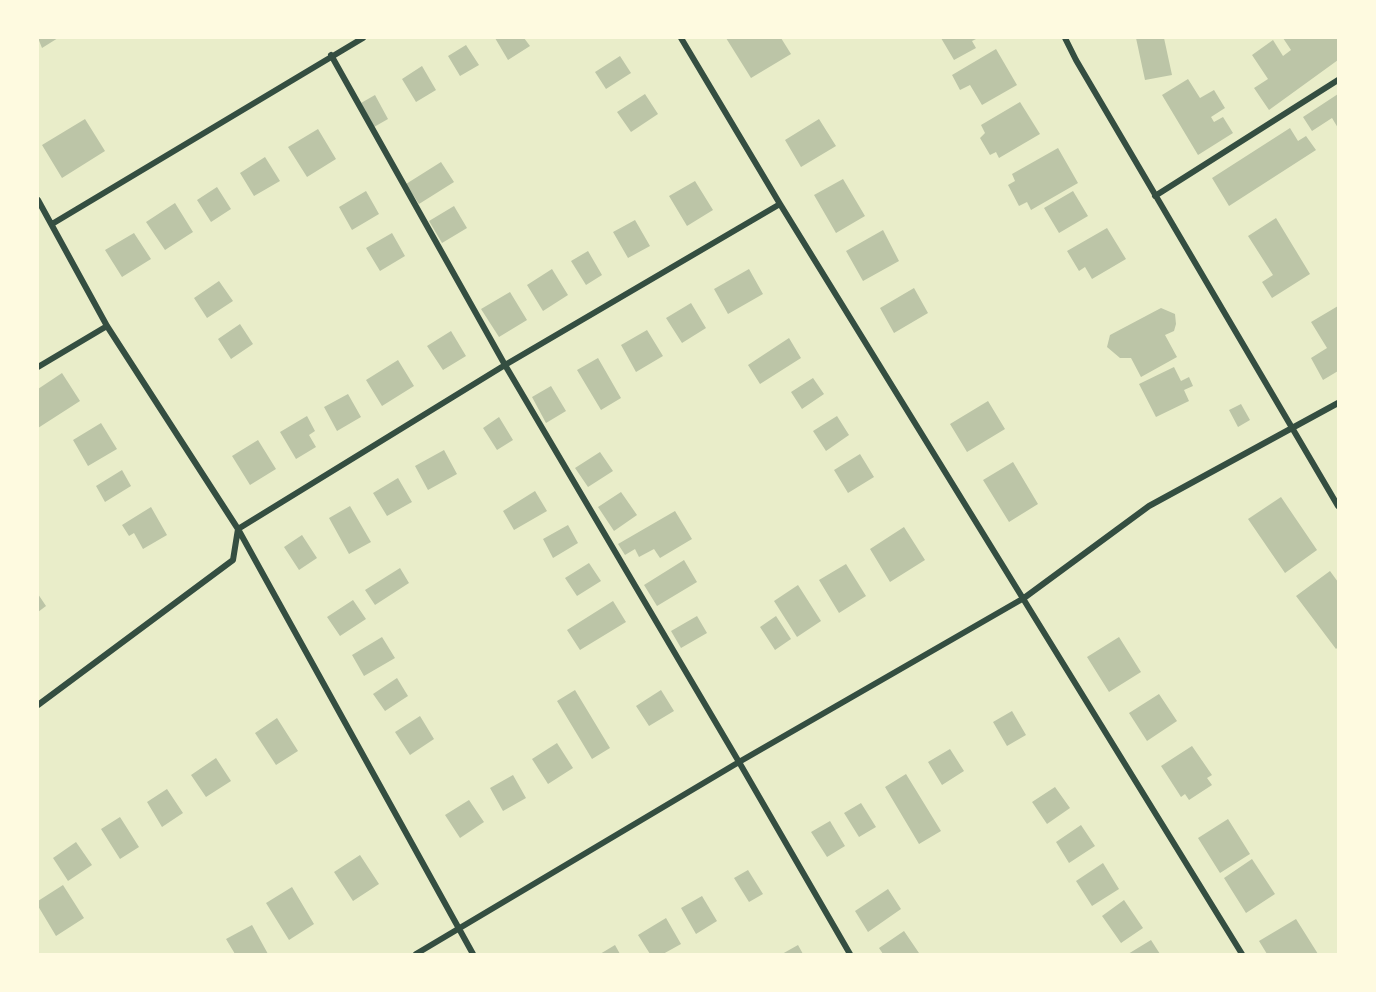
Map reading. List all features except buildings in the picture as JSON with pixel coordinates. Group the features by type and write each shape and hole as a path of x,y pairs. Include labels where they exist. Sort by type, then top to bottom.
{"street":[{"path":"52,224 331,55 363,38"},
{"path":"681,38 780,204 1242,954"},
{"path":"1065,38 1155,196 1338,506"},
{"path":"331,55 505,364 850,954"},
{"path":"1155,196 1338,80"},
{"path":"38,200 107,326 237,530 457,929 473,954"},
{"path":"38,705 232,560 237,530 505,364 780,204"},
{"path":"38,367 107,326"},
{"path":"416,954 739,762 1024,598 1149,507 1338,403"}]}
